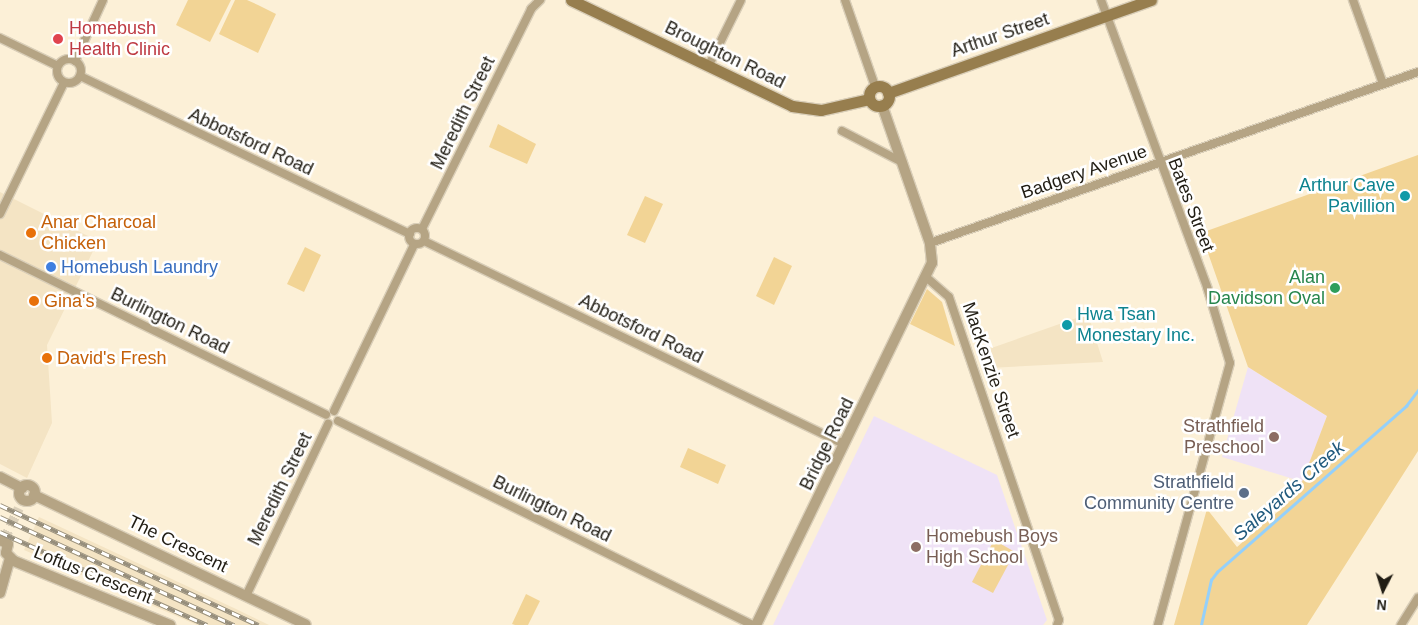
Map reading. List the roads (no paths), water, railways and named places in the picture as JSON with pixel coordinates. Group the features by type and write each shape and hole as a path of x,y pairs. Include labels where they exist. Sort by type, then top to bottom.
{"main road":[{"name":"Broughton Road","path":"571,0 792,106 821,110 869,99"},
{"name":"Arthur Street","path":"888,93 1151,0"},
{"path":"875,86 883,86 888,93 888,99 882,105 873,104 869,99 869,93 875,86"}],"street":[{"path":"75,61 103,0"},
{"name":"Meredith Street","path":"531,10 532,0"},
{"name":"Meredith Street","path":"422,229 531,10 540,0"},
{"path":"708,65 741,0"},
{"path":"845,0 875,86"},
{"name":"Bates Street","path":"1101,0 1158,162 1207,287 1230,363 1158,625"},
{"path":"1354,0 1383,84"},
{"path":"0,38 58,66"},
{"path":"64,60 75,61 80,66 80,76 75,82 64,83 56,74 58,66 64,60"},
{"name":"Badgery Avenue","path":"930,243 1418,72"},
{"name":"Abbotsford Road","path":"80,76 410,234"},
{"path":"0,214 64,83"},
{"path":"882,105 930,243 933,258 926,277"},
{"path":"842,131 902,162"},
{"path":"328,424 330,413 414,245 424,241 422,229 415,228 410,234 414,245"},
{"name":"Abbotsford Road","path":"424,241 844,444"},
{"name":"Burlington Road","path":"0,255 330,413"},
{"name":"Bridge Road","path":"754,625 926,277"},
{"name":"MacKenzie Street","path":"926,277 949,297 1057,615 1058,625"},
{"path":"328,424 338,420 330,413"},
{"name":"Burlington Road","path":"338,420 754,625"},
{"name":"Meredith Street","path":"246,596 328,424"},
{"path":"0,477 22,488 20,494 21,504 30,500 34,495"},
{"name":"The Crescent","path":"22,488 31,486 34,495 306,625"},
{"path":"0,593 5,554 9,547 3,540"},
{"name":"Loftus Crescent","path":"5,554 170,625"},
{"path":"1401,625 1418,598"}],"waterway":[{"name":"Saleyards Creek","path":"1201,625 1211,580 1217,572 1406,406 1418,390"}],"tunnel":[{"path":"4,540 19,508"}],"railway":[{"path":"0,505 259,625"},
{"path":"0,517 234,625"},
{"path":"0,532 207,625"}],"place":[{"name":"Homebush Health Clinic","path":"58,39"},
{"name":"Arthur Cave Pavillion","path":"1405,196"},
{"name":"Anar Charcoal Chicken","path":"31,233"},
{"name":"Homebush Laundry","path":"51,267"},
{"name":"Alan Davidson Oval","path":"1335,288"},
{"name":"Gina's","path":"34,301"},
{"name":"Hwa Tsan Monestary Inc.","path":"1067,325"},
{"name":"David's Fresh","path":"47,358"},
{"name":"Strathfield Preschool","path":"1274,437"},
{"name":"Strathfield Community Centre","path":"1244,493"},
{"name":"Homebush Boys High School","path":"916,547"}]}
